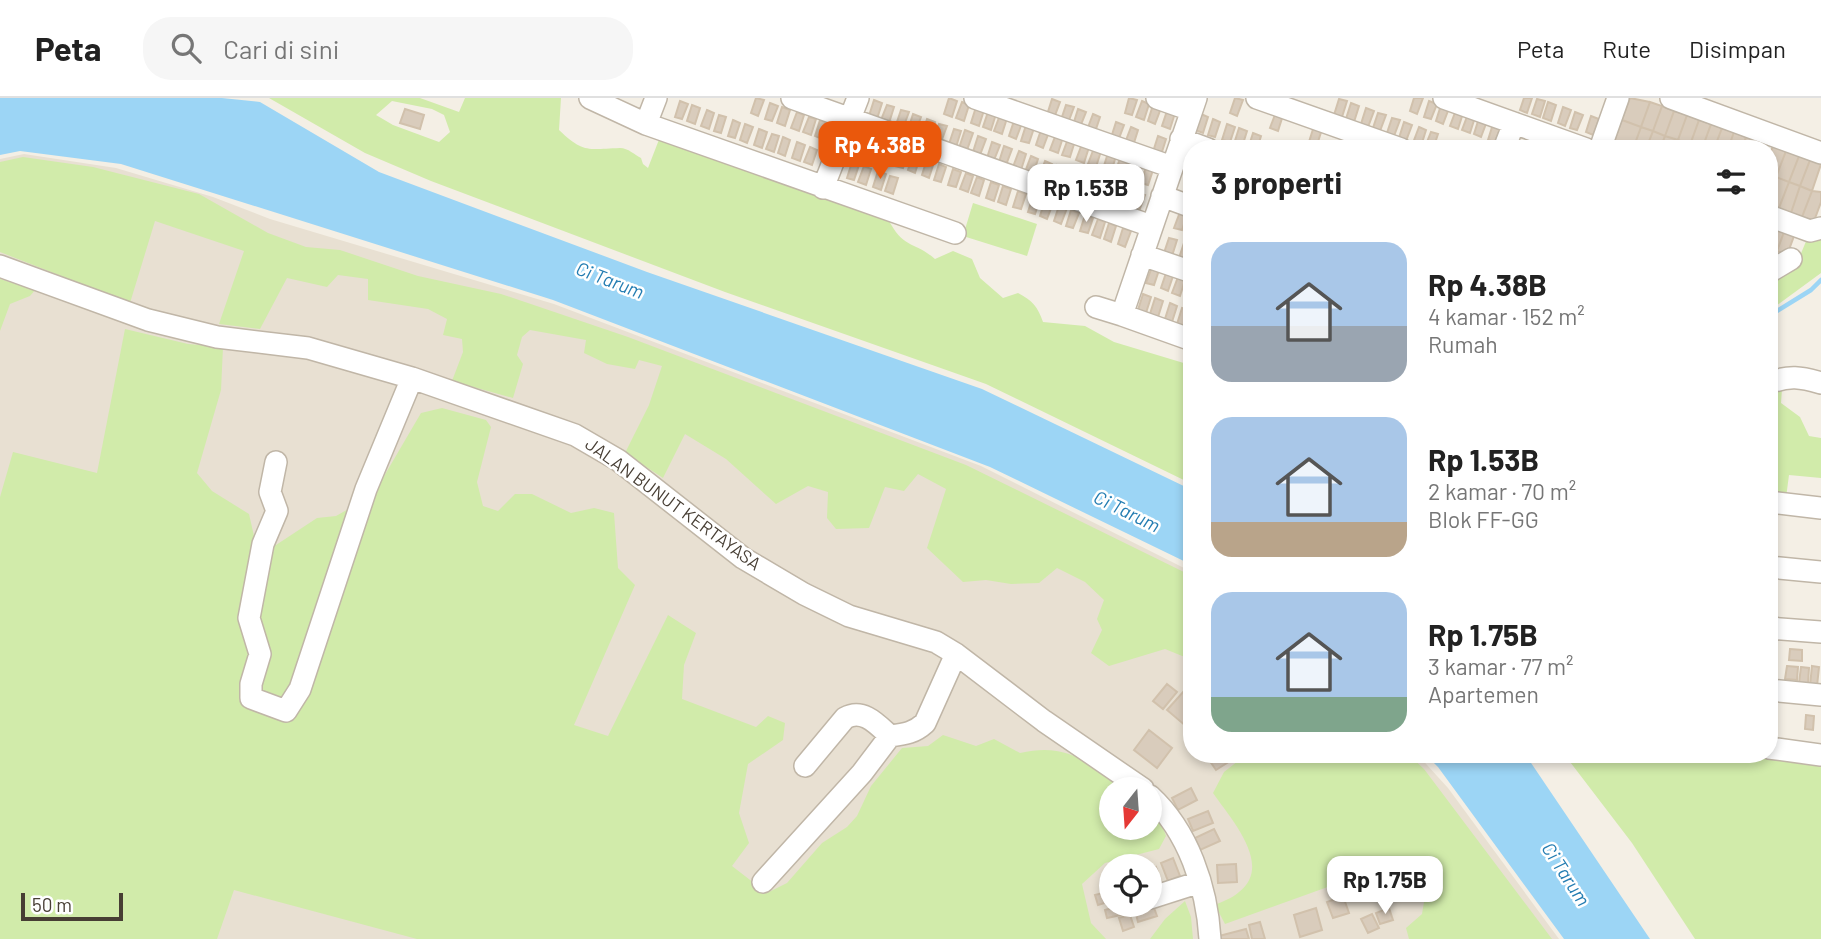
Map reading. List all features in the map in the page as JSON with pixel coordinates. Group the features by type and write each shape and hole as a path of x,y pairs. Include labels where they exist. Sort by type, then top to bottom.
{"street":[{"path":"590,98 646,124 955,233"},
{"path":"646,124 656,98"},
{"path":"792,98 1151,226"},
{"path":"823,188 858,98"},
{"path":"975,98 1171,167"},
{"path":"1122,315 1193,104 1157,98"},
{"path":"1257,98 1376,140"},
{"path":"1444,98 1561,140"},
{"path":"1603,140 1618,98"},
{"path":"1671,98 1821,153"},
{"path":"1507,140 1514,123"},
{"path":"1162,196 1183,204"},
{"path":"1778,220 1810,232 1819,229"},
{"path":"1142,255 1183,269"},
{"name":"JALAN BUNUT KERTAYASA","path":"0,266 148,320 217,337 308,348 412,378 575,435 618,460 743,558 804,594 849,616 936,642 1126,777"},
{"path":"1096,307 1183,337"},
{"path":"1778,379 1797,376 1821,383"},
{"path":"276,461 270,492 277,511 263,544 249,618 260,654 251,684 251,698 286,711 300,689 366,489 412,378"},
{"path":"1778,503 1821,508"},
{"path":"1778,567 1821,572"},
{"path":"1778,629 1821,632"},
{"path":"764,882 862,773 890,736 908,734 925,723 956,654"},
{"path":"1778,691 1821,695"},
{"path":"805,766 845,718 851,715 870,718 890,736"},
{"path":"1778,749 1821,755"},
{"path":"1162,808 1174,821 1187,844 1200,882 1209,921 1210,939"},
{"path":"1162,894 1200,882"}],"shaded area":[{"path":"24,154 116,168 213,197 270,219 554,304 981,466 1183,567 1183,763 1425,763 1448,788 1559,939 0,939 0,159"}],"green space":[{"path":"269,98 420,98 459,112 465,98 561,98 559,130 581,147 626,149 641,158 648,168 660,137 888,219 899,236 935,259 953,251 972,259 980,278 1003,298 1018,293 1027,298 1037,308 1043,322 1085,326 1114,342 1183,363 1183,480 986,384 725,292 431,181 365,153","holes":["392,101 432,109 444,115 450,132 439,142 393,125 376,115"]},
{"path":"23,157 93,167 199,194 268,233 306,247 340,250 418,276 501,294 628,337 966,465 1183,572 1183,656 1165,649 1109,666 1091,653 1102,630 1097,619 1104,600 1085,582 1057,568 1039,583 1011,584 986,580 963,582 927,548 946,489 918,474 904,491 885,487 869,528 836,529 827,518 828,492 808,486 776,504 726,459 685,434 663,478 625,453 649,405 662,366 639,360 635,369 607,364 584,353 586,340 530,330 522,337 517,355 523,364 513,398 452,381 463,352 462,339 443,335 447,319 428,309 368,300 368,279 338,275 327,287 287,278 260,329 219,324 244,251 155,221 130,303 0,252 0,162"},
{"path":"973,203 1037,224 1027,256 963,236"},
{"path":"1821,234 1821,273 1778,304 1778,275 1797,263 1807,239"},
{"path":"0,279 35,290 30,296 10,304 0,331"},
{"path":"125,329 188,344 223,347 221,390 197,473 212,491 249,514 254,536 276,545 317,518 336,516 373,495 421,413 442,408 486,420 491,427 477,482 483,506 498,511 515,494 532,494 571,513 594,508 614,513 618,568 635,585 574,725 608,736 668,615 696,633 684,665 682,699 756,727 768,716 785,723 783,740 748,764 739,813 749,843 732,866 767,893 787,883 822,843 847,827 857,816 871,786 902,748 928,746 943,735 976,746 994,739 1020,753 1051,750 1077,757 1107,777 1099,777 1099,840 1162,840 1162,825 1166,836 1159,849 1140,854 1099,854 1099,868 1082,884 1091,923 1106,939 417,939 234,890 217,939 0,939 0,497 13,452 97,473"},
{"path":"1782,389 1781,403 1800,417 1809,436 1821,438 1821,478 1789,475 1786,498 1778,497 1778,392"},
{"path":"1778,756 1821,761 1821,939 1695,939 1632,843 1571,763 1778,763"},
{"path":"1236,763 1418,763 1552,939 1409,939 1406,928 1422,914 1426,890 1405,880 1373,900 1336,884 1225,924 1215,905 1239,892 1249,881 1252,869 1246,842 1213,793 1224,772"},
{"path":"1185,901 1191,917 1193,939 1150,939 1165,919"}],"water":[{"name":"Ci Tarum","path":"0,98 222,98 260,102 379,172 647,272 982,389 1183,486 1183,561 990,467 553,300 121,164 20,151 0,155"},
{"name":"Ci Tarum","path":"1434,763 1531,763 1650,939 1564,939"}],"building":[{"path":"756,98 764,100 758,116 751,113"},
{"path":"949,98 957,101 952,117 944,114"},
{"path":"1129,98 1137,100 1132,115 1125,113"},
{"path":"1235,98 1243,100 1237,116 1230,113"},
{"path":"1414,98 1423,98 1417,114 1410,111"},
{"path":"1524,98 1532,98 1527,113 1520,110"},
{"path":"1630,98 1650,102 1641,127 1622,120"},
{"path":"1052,99 1060,102 1054,118 1047,115"},
{"path":"1339,99 1347,101 1342,117 1334,115"},
{"path":"1537,99 1545,101 1540,117 1532,114"},
{"path":"874,100 882,103 877,119 869,116"},
{"path":"680,101 688,104 682,119 675,117"},
{"path":"1142,101 1149,104 1144,120 1136,117"},
{"path":"1429,101 1437,104 1431,119 1424,117"},
{"path":"962,102 969,105 964,121 956,118"},
{"path":"1548,102 1556,105 1551,121 1543,118"},
{"path":"1650,102 1662,106 1653,131 1641,127"},
{"path":"770,103 778,106 772,121 765,119"},
{"path":"1351,103 1359,106 1354,122 1346,119"},
{"path":"692,105 700,108 695,124 687,121"},
{"path":"887,105 894,107 889,123 881,120"},
{"path":"1066,105 1074,107 1068,123 1061,120"},
{"path":"1153,105 1161,108 1155,124 1148,121"},
{"path":"1441,105 1449,108 1443,124 1436,121"},
{"path":"1662,106 1674,111 1665,136 1653,131"},
{"path":"782,107 790,110 785,126 777,123"},
{"path":"976,107 984,110 979,126 971,123"},
{"path":"1563,107 1571,110 1565,126 1558,123"},
{"path":"1366,108 1374,111 1368,127 1361,124"},
{"path":"405,109 424,115 420,129 400,123"},
{"path":"1078,109 1086,112 1080,127 1073,125"},
{"path":"707,110 714,113 709,129 701,126"},
{"path":"901,110 909,112 903,128 896,125"},
{"path":"1456,110 1463,113 1458,129 1450,126"},
{"path":"1167,111 1175,113 1170,129 1162,126"},
{"path":"1674,111 1687,115 1678,140 1665,136"},
{"path":"797,112 804,115 799,131 791,128"},
{"path":"988,112 996,114 991,130 983,127"},
{"path":"1276,112 1283,115 1278,131 1270,128"},
{"path":"1575,112 1583,115 1577,130 1570,128"},
{"path":"1378,113 1386,115 1380,131 1373,128"},
{"path":"913,114 921,117 915,133 908,130"},
{"path":"1093,114 1100,117 1095,132 1087,130"},
{"path":"1201,114 1208,117 1203,133 1195,130"},
{"path":"1468,114 1475,117 1470,133 1462,130"},
{"path":"719,115 726,117 721,133 714,131"},
{"path":"1000,115 1007,118 1002,134 994,131"},
{"path":"1687,115 1699,120 1692,140 1678,140"},
{"path":"1591,116 1599,119 1593,135 1586,132"},
{"path":"809,117 816,119 811,135 803,132"},
{"path":"1392,118 1400,120 1394,136 1387,133"},
{"path":"1479,118 1487,121 1481,137 1474,134"},
{"path":"927,119 935,122 930,138 922,135"},
{"path":"1213,119 1220,122 1215,137 1208,135"},
{"path":"733,120 740,123 735,138 728,136"},
{"path":"820,120 828,123 822,139 815,136"},
{"path":"1622,120 1641,127 1636,140 1615,140"},
{"path":"1699,120 1711,124 1705,140 1692,140"},
{"path":"1014,121 1022,123 1016,139 1009,136"},
{"path":"1116,122 1124,125 1118,141 1111,138"},
{"path":"1404,122 1412,125 1406,140 1399,138"},
{"path":"745,124 753,127 747,143 740,140"},
{"path":"939,124 947,126 941,142 934,139"},
{"path":"1227,124 1235,127 1231,140 1222,140"},
{"path":"1493,124 1501,126 1496,140 1488,140"},
{"path":"1711,124 1722,128 1717,140 1705,140"},
{"path":"1026,125 1034,128 1029,143 1021,141"},
{"path":"1314,126 1322,129 1319,140 1310,140"},
{"path":"1131,127 1138,130 1133,146 1125,143"},
{"path":"1419,127 1426,130 1423,140 1414,140"},
{"path":"1641,127 1653,131 1650,140 1636,140"},
{"path":"1239,128 1247,131 1244,140 1235,140"},
{"path":"1722,128 1734,132 1731,140 1717,140"},
{"path":"759,129 767,132 762,148 754,145"},
{"path":"954,129 961,131 956,147 949,144"},
{"path":"965,130 973,133 967,150 959,148"},
{"path":"1041,130 1049,132 1043,148 1036,145"},
{"path":"1653,131 1665,136 1663,140 1650,140"},
{"path":"1431,132 1438,134 1436,140 1428,140"},
{"path":"1734,132 1746,137 1745,140 1731,140"},
{"path":"1253,133 1261,136 1260,140 1251,140"},
{"path":"772,134 779,136 774,152 766,149"},
{"path":"1056,134 1063,137 1058,153 1050,150"},
{"path":"860,135 868,137 863,153 855,150"},
{"path":"978,136 986,139 980,155 973,152"},
{"path":"1158,136 1166,139 1161,155 1153,152"},
{"path":"783,137 790,140 785,156 778,153"},
{"path":"1068,139 1075,141 1070,157 1062,155"},
{"path":"874,141 882,143 876,159 869,156"},
{"path":"797,142 805,145 800,161 792,158"},
{"path":"992,142 1000,145 994,160 987,158"},
{"path":"1082,144 1089,147 1084,163 1076,160"},
{"path":"886,145 894,148 889,163 881,161"},
{"path":"1004,146 1012,149 1006,165 999,162"},
{"path":"810,147 817,150 812,165 804,162"},
{"path":"1094,148 1101,151 1096,167 1088,164"},
{"path":"1778,148 1786,151 1778,172"},
{"path":"901,150 908,153 903,168 895,166"},
{"path":"1019,151 1026,154 1021,170 1013,167"},
{"path":"1786,151 1799,156 1789,182 1778,178"},
{"path":"1108,153 1116,156 1111,172 1103,169"},
{"path":"913,154 920,157 915,173 908,170"},
{"path":"1031,156 1038,159 1033,174 1025,172"},
{"path":"1799,156 1810,160 1800,186 1789,182"},
{"path":"1120,158 1128,160 1123,176 1115,174"},
{"path":"927,159 934,162 929,178 922,175"},
{"path":"1810,160 1821,164 1812,191 1800,186"},
{"path":"1045,161 1052,164 1047,179 1039,177"},
{"path":"852,162 859,165 854,180 847,178"},
{"path":"1132,162 1139,164 1134,180 1126,177"},
{"path":"939,164 946,167 941,182 934,180"},
{"path":"1057,165 1064,168 1059,184 1051,181"},
{"path":"864,166 871,169 866,185 858,182"},
{"path":"1146,167 1153,170 1148,185 1141,183"},
{"path":"953,169 961,172 956,187 948,185"},
{"path":"1071,170 1079,173 1073,189 1066,186"},
{"path":"878,171 886,174 881,190 873,187"},
{"path":"966,173 973,176 968,192 960,189"},
{"path":"1083,175 1091,177 1086,193 1078,191"},
{"path":"890,176 898,178 893,194 885,191"},
{"path":"977,177 984,180 979,196 971,193"},
{"path":"1778,178 1789,182 1778,208"},
{"path":"1094,179 1102,181 1097,197 1089,194"},
{"path":"991,182 999,185 994,201 986,198"},
{"path":"1789,182 1800,186 1791,213 1779,208"},
{"path":"1109,183 1117,186 1111,202 1104,199"},
{"path":"1003,186 1011,189 1006,205 998,202"},
{"path":"1800,186 1812,191 1802,217 1791,213"},
{"path":"1121,188 1129,191 1124,206 1116,204"},
{"path":"1018,191 1026,194 1021,209 1013,207"},
{"path":"1812,191 1821,192 1821,202 1814,221 1802,217"},
{"path":"1137,192 1145,195 1139,211 1132,208"},
{"path":"1033,196 1040,199 1035,214 1028,212"},
{"path":"1045,200 1053,203 1047,219 1040,216"},
{"path":"1059,206 1067,208 1061,224 1054,221"},
{"path":"1071,210 1079,213 1073,228 1066,226"},
{"path":"1180,212 1183,213 1182,230 1174,228"},
{"path":"1085,215 1093,218 1088,233 1080,231"},
{"path":"1098,219 1105,222 1100,238 1092,235"},
{"path":"1109,223 1116,226 1111,242 1104,239"},
{"path":"1123,228 1131,231 1125,247 1118,244"},
{"path":"1778,230 1784,232 1778,248"},
{"path":"1784,232 1794,236 1787,255 1778,251"},
{"path":"1169,238 1177,240 1172,256 1164,253"},
{"path":"1152,267 1159,270 1154,285 1146,283"},
{"path":"1166,273 1173,276 1168,291 1161,288"},
{"path":"1178,277 1183,279 1180,296 1172,293"},
{"path":"1143,294 1151,297 1146,313 1138,310"},
{"path":"1155,298 1163,301 1158,317 1150,314"},
{"path":"1170,303 1177,306 1172,322 1165,319"},
{"path":"1182,308 1183,326 1177,324"},
{"path":"1790,649 1802,650 1802,661 1789,660"},
{"path":"1787,666 1798,667 1797,680 1785,679"},
{"path":"1812,666 1819,667 1817,686 1810,686"},
{"path":"1801,667 1809,668 1808,684 1799,683"},
{"path":"1167,684 1177,692 1163,709 1153,701"},
{"path":"1183,692 1183,724 1167,710"},
{"path":"1806,715 1814,716 1813,730 1805,729"},
{"path":"1149,730 1172,748 1157,768 1134,750"},
{"path":"1211,763 1227,763 1216,770"},
{"path":"1191,788 1197,800 1178,810 1172,798"},
{"path":"1208,811 1213,823 1193,831 1188,819"},
{"path":"1214,829 1220,841 1200,850 1195,838"},
{"path":"1173,858 1180,876 1168,881 1162,863"},
{"path":"1236,864 1237,882 1218,883 1217,865"},
{"path":"1343,896 1349,913 1333,918 1327,902"},
{"path":"1316,908 1322,930 1300,937 1294,915"},
{"path":"1389,908 1393,920 1380,924 1376,913"},
{"path":"1372,914 1379,928 1368,933 1361,919"},
{"path":"1131,917 1134,927 1123,931 1119,918"},
{"path":"1137,917 1154,917 1138,922"},
{"path":"1260,922 1265,939 1252,939 1249,925"},
{"path":"1246,929 1249,939 1215,939 1215,937"}],"waterway":[{"path":"1778,310 1811,290 1821,280"}]}
